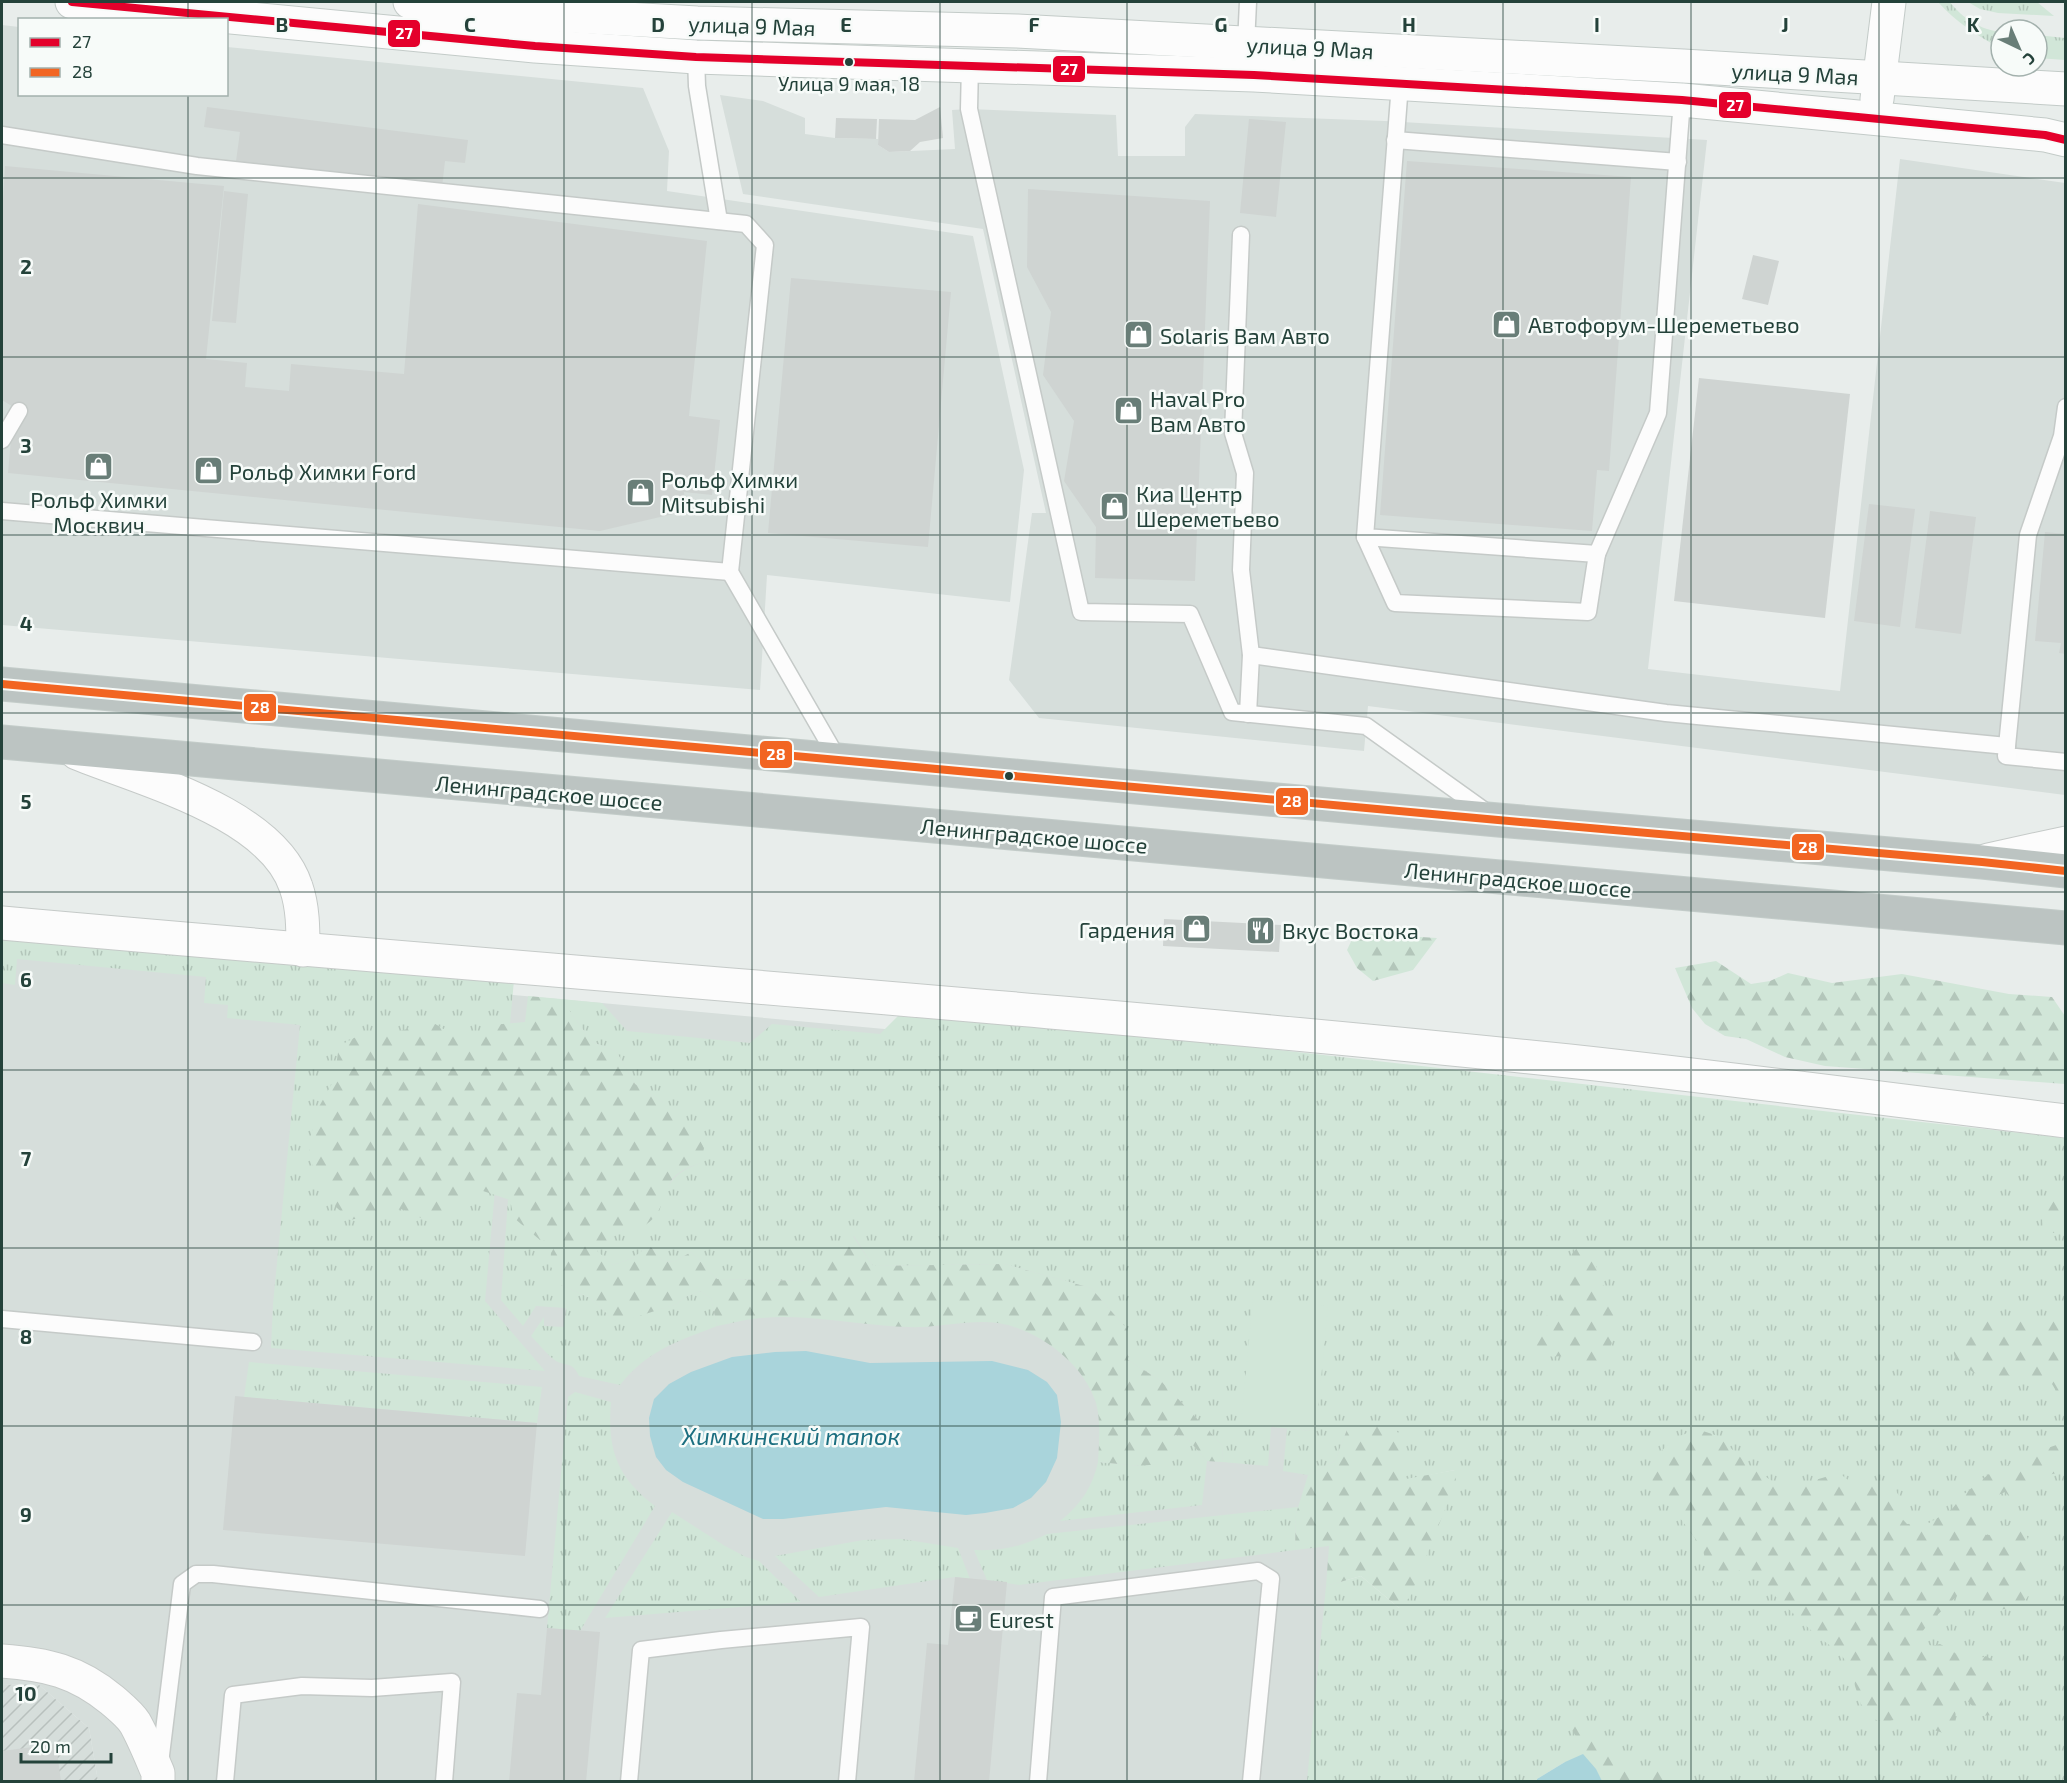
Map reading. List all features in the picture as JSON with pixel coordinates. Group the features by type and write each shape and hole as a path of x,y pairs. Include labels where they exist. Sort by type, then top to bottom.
{"highway":[{"path":"2,684 2066,871"},
{"name":"Ленинградское шоссе","path":"2,742 2066,928"}],"main road":[{"name":"улица 9 Мая","path":"72,2 535,46 696,57 1254,75 1682,100 2045,135 2066,140"},
{"name":"улица 9 Мая","path":"410,2 536,14 697,24 1017,31 2066,89"},
{"path":"1875,119 1889,2"},
{"path":"67,749 220,811 263,838 288,869 297,887 302,912 303,950"},
{"path":"1982,862 2066,843"},
{"path":"2,924 902,998 1572,1062 2066,1121"},
{"path":"2,1661 30,1663 59,1670 80,1677 99,1689 134,1721 158,1777"}],"lane":[{"path":"1246,44 1248,2"},
{"path":"696,57 697,86 718,221"},
{"path":"970,65 969,109 1081,612 1190,614 1232,712 1366,726 1498,820"},
{"path":"1400,84 1365,537 1395,603 1588,612 1597,554 1658,413 1682,100"},
{"path":"2,135 197,166 746,224 765,245 730,572 839,761"},
{"path":"1395,140 1678,162"},
{"path":"1241,235 1233,433 1245,473 1241,570 1251,655 1248,714"},
{"path":"2066,407 2062,436 2028,535 2006,756 2066,762"},
{"path":"2,440 19,411"},
{"path":"2,511 730,572"},
{"path":"1365,537 1597,554"},
{"path":"1251,655 1666,713 2007,746"},
{"path":"2,1319 253,1341"},
{"path":"1038,1782 1053,1598 1258,1571 1271,1579 1251,1782"},
{"path":"158,1777 182,1584 196,1574 540,1609"},
{"path":"629,1782 641,1650 861,1627 847,1782"},
{"path":"225,1782 233,1695 302,1686 372,1688 452,1682 444,1782"}],"shaded area":[{"path":"2,25 18,27 18,96 228,96 228,47 643,88 669,151 667,191 973,236 1024,470 1010,602 767,575 760,690 2,625"},
{"path":"720,95 763,101 805,118 805,134 835,138 878,139 878,145 889,152 955,149 952,110 969,109 1116,115 1118,156 1185,156 1185,127 1195,114 1385,121 1707,140 1648,669 1840,691 1900,159 2065,183 2065,795 1368,706 1364,751 1039,718 1009,680 1032,513 1046,513 983,229 743,194"},
{"path":"2,948 1158,1054 1373,1297 1327,1781 98,1781 89,1728 38,1684 2,1685"},
{"path":"38,1684 89,1728 98,1781 2,1781 2,1685"}],"green space":[{"path":"1938,2 1950,2 1972,22 1989,30 1989,42 1967,28"},
{"path":"1968,2 2037,2 2054,16 1998,13 1980,9"},
{"path":"2049,36 2065,38 2065,60 2049,59"},
{"path":"2,933 514,980 485,1301 545,1371 271,1348 273,1304 300,1025 227,1018 228,1005 204,1003 206,977 17,959 15,985 2,983"},
{"path":"1355,933 1437,938 1413,970 1373,981 1357,968 1347,950"},
{"path":"1716,961 1751,984 1770,981 1788,973 1832,983 1902,974 2009,994 2052,997 2065,1016 2065,1084 1825,1066 1785,1057 1746,1039 1725,1036 1705,1024 1692,1008 1675,968"},
{"path":"528,996 561,999 592,1042 616,1051 635,1084 664,1103 697,1134 704,1148 701,1163 673,1178 656,1215 651,1220 642,1228 624,1229 595,1249 613,1265 633,1258 651,1247 663,1261 674,1262 691,1252 717,1279 812,1281 844,1235 853,1236 873,1266 1004,1264 1091,1288 1126,1328 1128,1360 1161,1381 1223,1446 1222,1462 1207,1461 1185,1436 1174,1435 1169,1442 1168,1451 1158,1464 1141,1466 1098,1462 1099,1417 1090,1388 1081,1374 1057,1350 1028,1332 1013,1327 982,1322 906,1327 786,1317 770,1317 717,1326 711,1298 700,1291 685,1297 677,1304 620,1322 614,1320 590,1298 561,1285 550,1265 551,1253 557,1243 540,1240 514,1218 510,1200 483,1191 455,1198 446,1214 432,1223 401,1209 350,1220 336,1207 311,1162 309,1146 316,1112 334,1080 339,1046 367,1031 400,1031 432,1022 455,1036 471,1035 492,1025 525,1022"},
{"path":"561,999 602,1003 627,1031 750,1043 772,1024 880,1034 898,1016 1180,1039 2065,1138 2065,1781 1602,1781 1596,1769 1565,1762 1537,1781 1307,1781 1326,1586 1361,1576 1399,1608 1455,1470 1400,1481 1348,1427 1335,1461 1308,1475 1283,1471 1287,1429 1315,1431 1241,1424 1271,1427 1268,1466 1222,1462 1223,1446 1161,1381 1128,1360 1126,1328 1091,1288 1004,1264 873,1266 854,1236 812,1281 717,1279 691,1252 674,1262 663,1261 651,1247 633,1258 613,1265 594,1249 624,1229 656,1215 663,1196 676,1176 701,1163 664,1103 635,1084 616,1051 592,1042"},
{"path":"2065,1194 2065,1235 2044,1231 2042,1218 2054,1200"},
{"path":"508,1199 558,1243 561,1285 590,1298 614,1320 621,1321 677,1304 685,1297 700,1291 711,1298 717,1326 676,1342 652,1355 620,1385 579,1376 572,1366 553,1359 531,1336 544,1317 544,1326 564,1327 566,1308 536,1306 523,1326 501,1300"},
{"path":"1591,1242 1598,1274 1618,1317 1613,1339 1604,1360 1600,1365 1588,1368 1565,1356 1543,1355 1536,1350 1529,1339 1558,1301 1572,1254 1581,1243"},
{"path":"1253,1299 1328,1306 1316,1431 1241,1424"},
{"path":"2065,1315 2065,1395 2058,1394 2049,1379 2017,1373 2000,1378 1976,1374 1956,1361 1951,1343 1962,1329 1974,1322 1983,1320 2038,1321"},
{"path":"249,1362 542,1387 537,1423 244,1397"},
{"path":"575,1392 611,1402 611,1434 617,1461 632,1484 655,1506 580,1631 547,1628 568,1397"},
{"path":"1371,1424 1395,1429 1406,1443 1400,1480 1455,1470 1456,1482 1410,1597 1399,1608 1361,1576 1326,1586 1329,1546 1295,1550 1296,1514 1308,1475 1335,1461 1348,1427"},
{"path":"1697,1429 1718,1436 1751,1467 1775,1483 1805,1483 1839,1473 1856,1486 1891,1483 1901,1499 1895,1511 1907,1524 1929,1523 1952,1509 1963,1495 1989,1474 2036,1452 2065,1442 2065,1473 2052,1474 2023,1496 2011,1498 2005,1492 1980,1503 1973,1517 1986,1535 1995,1535 2006,1525 2022,1524 2028,1540 2033,1569 2031,1588 2025,1600 2010,1608 1986,1610 1979,1608 1959,1594 1919,1636 1922,1643 1932,1646 1940,1644 1967,1659 1979,1659 1986,1656 1997,1663 1997,1691 2003,1705 1994,1715 1978,1716 1966,1699 1956,1707 1955,1724 1946,1734 1934,1730 1928,1723 1932,1711 1922,1700 1913,1705 1902,1718 1886,1722 1872,1719 1861,1704 1852,1669 1838,1651 1818,1637 1756,1578 1740,1570 1719,1583 1708,1577 1703,1549 1652,1480 1652,1460 1675,1438"},
{"path":"1174,1435 1185,1436 1207,1461 1202,1505 1060,1521 1085,1495 1098,1462 1141,1466"},
{"path":"1298,1507 1295,1550 1019,1585 987,1580 974,1550 1012,1547 1047,1534"},
{"path":"672,1512 725,1546 759,1561 801,1602 605,1618"},
{"path":"902,1539 958,1548 970,1579 955,1577 819,1597 775,1556 863,1540"},
{"path":"1573,1723 1579,1724 1616,1753 1625,1756 1635,1771 1642,1774 1650,1770 1661,1770 1674,1775 1675,1781 1602,1781 1571,1728"}],"water":[{"name":"Химкинский тапок","path":"806,1351 870,1363 992,1361 1028,1370 1047,1382 1057,1395 1061,1422 1057,1458 1046,1482 1031,1498 1013,1508 985,1513 966,1515 886,1507 783,1519 763,1519 683,1482 666,1470 656,1457 650,1436 649,1418 654,1399 669,1384 691,1372 732,1357"},
{"path":"1583,1754 1596,1769 1602,1781 1537,1781 1565,1762"}],"building":[{"path":"207,107 468,140 465,163 445,161 442,187 236,161 240,132 204,127"},
{"path":"940,107 943,138 920,142 910,151 889,152 878,145 879,119 915,120"},
{"path":"836,118 877,119 876,139 835,138"},
{"path":"1249,119 1286,122 1276,217 1240,213"},
{"name":"Автофорум-Шереметьево","path":"1407,161 1631,177 1609,471 1597,470 1592,531 1380,515"},
{"path":"5,166 224,186 206,359 247,363 245,387 289,391 291,364 404,374 418,204 707,241 689,416 720,420 712,495 684,492 686,511 600,531 8,473 12,428 23,413 2,400 2,216"},
{"path":"1028,189 1210,201 1195,581 1095,578 1096,527 1064,481 1074,421 1043,375 1051,312 1027,267"},
{"path":"224,191 248,194 236,323 212,321"},
{"path":"1753,255 1779,261 1768,305 1742,299"},
{"path":"791,278 951,292 928,547 768,533"},
{"path":"1699,378 1850,394 1825,618 1674,601"},
{"path":"1869,504 1915,509 1900,627 1854,621"},
{"path":"1930,511 1976,517 1961,634 1915,628"},
{"path":"2045,532 2066,534 2066,654 2059,653 2061,643 2035,641"},
{"path":"1164,919 1281,925 1279,952 1163,946"},
{"path":"235,1396 537,1423 525,1556 223,1530"},
{"path":"955,1577 1007,1582 989,1782 914,1782 927,1643 948,1645"},
{"path":"547,1628 600,1632 586,1782 509,1782 517,1693 541,1695"},
{"path":"56,1744 61,1782 2,1782 2,1751"}],"transit line":[{"name":"27","path":"72,2 535,46 696,57 1254,75 1682,100 2045,135 2066,140"},
{"name":"28","path":"2,684 2066,871"}],"place":[{"name":"Улица 9 мая, 18","path":"849,62"},
{"name":"Автофорум-Шереметьево","path":"1507,324"},
{"name":"Solaris Вам Авто","path":"1139,335"},
{"name":"Haval Pro Вам Авто","path":"1129,411"},
{"name":"Рольф Химки Москвич","path":"99,467"},
{"name":"Рольф Химки Ford","path":"208,471"},
{"name":"Рольф Химки Mitsubishi","path":"640,492"},
{"name":"Киа Центр Шереметьево","path":"1115,506"},
{"name":"Гардения","path":"1196,929"},
{"name":"Вкус Востока","path":"1261,930"},
{"name":"Eurest","path":"968,1619"}]}
